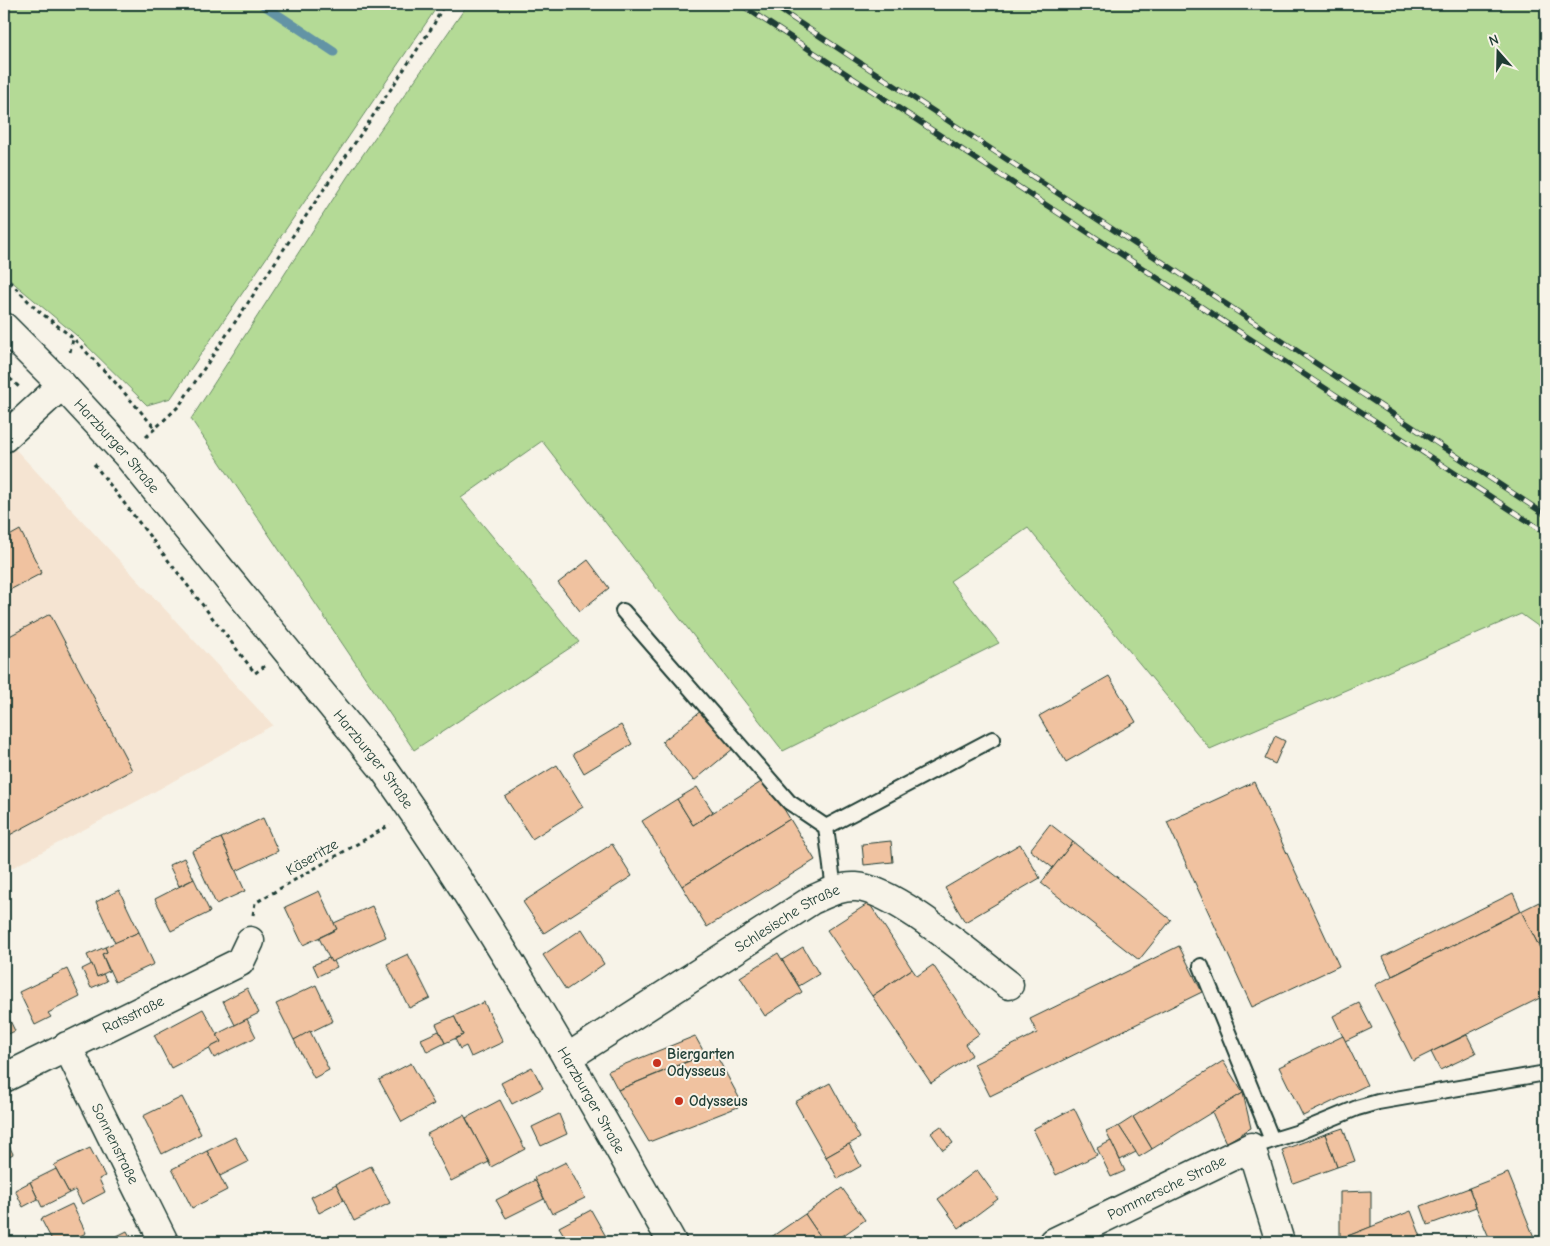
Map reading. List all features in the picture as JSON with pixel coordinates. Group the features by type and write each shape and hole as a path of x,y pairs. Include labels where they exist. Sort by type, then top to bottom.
{"street":[{"name":"Harzburger Straße","path":"4,327 62,385 126,455 385,770 414,811 490,930 567,1058 672,1242"},
{"path":"4,438 62,385"},
{"name":"Schlesische Straße","path":"567,1058 812,900 834,890 855,887 873,890 888,897 941,932 1009,985"},
{"name":"Ratsstraße","path":"4,1078 240,962 250,940"},
{"name":"Sonnenstraße","path":"67,1046 164,1242"},
{"path":"1261,1143 1280,1242"},
{"name":"Pommersche Straße","path":"1054,1242 1261,1143"}],"lane":[{"path":"623,612 790,802 826,827 834,890"},
{"path":"826,827 993,739"},
{"path":"1202,966 1261,1143 1299,1132 1357,1108 1378,1102 1540,1074"}],"path":[{"path":"4,276 35,308 73,338 155,428 179,406 432,26 444,4"},
{"path":"4,373 39,406"},
{"path":"90,459 255,673 286,649"},
{"name":"Käseritze","path":"250,940 254,903 414,811"}],"shaded area":[{"path":"4,437 273,725 145,797 4,872"}],"green space":[{"path":"4,4 439,4 171,398 147,405 76,335 4,275"},
{"path":"468,4 1546,4 1546,632 1521,614 1210,749 1028,528 950,581 999,643 783,751 542,441 461,498 579,642 414,750 191,419 348,176"}],"building":[{"path":"20,530 42,573 4,593 4,539"},
{"path":"588,560 609,588 580,611 558,583"},
{"path":"50,614 132,770 4,838 4,639"},
{"path":"1109,676 1136,722 1066,762 1039,716"},
{"path":"702,710 734,748 694,781 662,742"},
{"path":"621,725 632,744 584,773 573,754"},
{"path":"1275,736 1285,741 1275,764 1265,759"},
{"path":"557,765 583,807 532,839 505,797"},
{"path":"766,779 790,819 682,886 642,821 677,799 693,825"},
{"path":"1254,782 1339,966 1252,1007 1167,822"},
{"path":"697,787 713,812 693,825 677,799"},
{"path":"263,818 278,851 236,871 221,838"},
{"path":"790,819 815,860 707,927 682,886"},
{"path":"1050,824 1073,842 1053,868 1030,850"},
{"path":"221,838 245,891 216,904 192,851"},
{"path":"891,841 893,862 864,865 862,844"},
{"path":"1073,842 1171,920 1139,960 1041,883"},
{"path":"612,844 632,876 544,933 523,902"},
{"path":"1020,844 1040,878 965,922 945,888"},
{"path":"184,858 194,879 179,886 169,865"},
{"path":"194,879 210,912 171,931 155,899"},
{"path":"119,890 139,932 115,943 96,902"},
{"path":"319,891 337,929 303,945 285,907"},
{"path":"1513,893 1521,911 1392,976 1383,957"},
{"path":"1539,902 1546,918 1546,960 1521,911"},
{"path":"869,903 912,969 872,996 827,930"},
{"path":"372,906 386,937 331,962 319,938 337,929 334,923"},
{"path":"1521,911 1546,960 1546,995 1413,1061 1375,985"},
{"path":"582,929 604,964 566,990 543,955"},
{"path":"139,932 154,964 115,982 102,954 107,952 105,947"},
{"path":"1179,946 1202,992 990,1096 974,1064 1037,1033 1030,1019"},
{"path":"105,947 107,952 102,954 109,971 97,977 87,955"},
{"path":"803,947 819,974 799,986 782,960"},
{"path":"778,953 802,992 765,1016 740,977"},
{"path":"408,954 430,998 409,1008 387,964"},
{"path":"329,958 331,962 334,961 337,967 318,976 313,965"},
{"path":"92,964 97,977 103,974 107,981 91,988 82,969"},
{"path":"933,965 979,1034 965,1044 972,1055 931,1083 872,996 912,969 917,976"},
{"path":"67,969 80,997 48,1013 51,1017 35,1025 19,992"},
{"path":"316,985 333,1021 294,1040 276,1004"},
{"path":"247,988 259,1013 235,1025 223,1001"},
{"path":"484,1002 503,1042 471,1057 466,1046 460,1049 455,1039 463,1035 454,1016"},
{"path":"1359,1003 1372,1028 1345,1041 1333,1016"},
{"path":"4,1008 15,1031 4,1036"},
{"path":"203,1009 221,1042 171,1068 154,1035"},
{"path":"454,1016 463,1035 445,1043 436,1024"},
{"path":"247,1019 256,1037 214,1058 209,1048 221,1042 217,1034"},
{"path":"310,1031 329,1070 314,1078 294,1040"},
{"path":"439,1031 445,1043 427,1052 421,1039"},
{"path":"1467,1035 1476,1053 1440,1070 1431,1052"},
{"name":"Biergarten Odysseus","path":"695,1036 705,1054 618,1090 608,1071"},
{"path":"1343,1036 1367,1085 1303,1116 1279,1067"},
{"path":"714,1051 743,1105 649,1142 618,1090"},
{"path":"1223,1061 1243,1093 1152,1149 1133,1117"},
{"path":"411,1063 434,1104 402,1122 379,1080"},
{"path":"532,1067 543,1088 512,1104 501,1083"},
{"path":"830,1083 860,1138 826,1157 795,1102"},
{"path":"1243,1093 1251,1128 1226,1143 1212,1112"},
{"path":"182,1097 201,1134 162,1154 143,1116"},
{"path":"500,1100 525,1149 491,1167 466,1118"},
{"path":"1074,1108 1097,1155 1056,1175 1033,1129"},
{"path":"559,1114 567,1134 541,1146 532,1127"},
{"path":"464,1115 489,1162 451,1181 427,1134"},
{"path":"1133,1117 1152,1149 1139,1157 1119,1126"},
{"path":"941,1126 953,1143 943,1150 931,1133"},
{"path":"1119,1126 1136,1152 1120,1160 1106,1132"},
{"path":"1343,1128 1355,1161 1337,1167 1325,1134"},
{"path":"1325,1134 1337,1167 1293,1183 1282,1150"},
{"path":"4,1135 13,1154 4,1159"},
{"path":"235,1137 248,1162 220,1176 207,1151"},
{"path":"1111,1141 1125,1171 1111,1177 1097,1148"},
{"path":"849,1144 861,1166 838,1179 826,1157"},
{"path":"90,1148 105,1176 99,1179 105,1192 82,1204 75,1190 69,1193 54,1165"},
{"path":"207,1151 227,1190 192,1208 172,1169"},
{"path":"566,1162 585,1198 552,1214 534,1178"},
{"path":"371,1166 390,1203 354,1221 336,1184"},
{"path":"56,1169 69,1193 42,1207 30,1182"},
{"path":"977,1170 998,1199 959,1228 938,1199"},
{"path":"1508,1173 1536,1242 1491,1242 1476,1207 1469,1188"},
{"path":"535,1180 544,1199 506,1218 496,1200"},
{"path":"30,1182 38,1199 23,1207 15,1190"},
{"path":"336,1184 344,1200 319,1213 311,1197"},
{"path":"842,1188 865,1220 834,1242 824,1242 805,1214"},
{"path":"1469,1188 1476,1207 1428,1225 1421,1206"},
{"path":"1371,1191 1371,1227 1340,1239 1340,1192"},
{"path":"72,1204 86,1233 68,1242 53,1242 41,1219"},
{"path":"591,1210 609,1242 568,1242 559,1227"},
{"path":"1411,1211 1423,1242 1334,1242 1340,1239"},
{"path":"805,1214 824,1242 764,1242"},
{"path":"127,1231 133,1242 105,1242"}],"waterway":[{"path":"262,4 334,52"}],"railway":[{"path":"740,4 1546,533"},
{"path":"771,4 1546,515"}],"place":[{"name":"Biergarten Odysseus","path":"657,1063"},
{"name":"Odysseus","path":"679,1101"}]}
